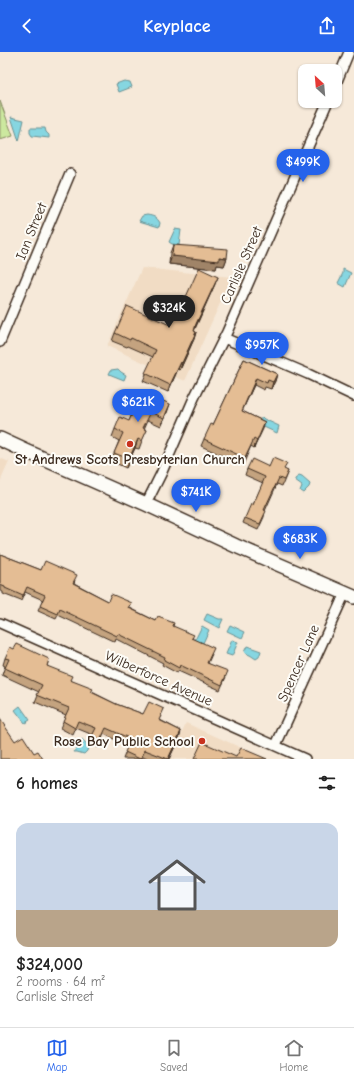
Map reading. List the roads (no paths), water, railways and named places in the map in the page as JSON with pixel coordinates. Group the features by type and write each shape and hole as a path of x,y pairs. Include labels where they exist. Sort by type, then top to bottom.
{"street":[{"path":"342,69 349,52"},
{"name":"Carlisle Street","path":"146,504 161,474 194,398 224,338 325,108"},
{"name":"Ian Street","path":"0,342 70,174"},
{"path":"224,338 308,374 354,396"},
{"path":"0,439 236,546 350,595"},
{"name":"Spencer Lane","path":"276,745 350,595"},
{"name":"Wilberforce Avenue","path":"0,623 305,759"}],"water":[{"path":"124,81 130,82 132,87 119,92 116,84"},
{"path":"11,117 24,120 19,141"},
{"path":"30,128 45,128 49,138 32,136 30,133"},
{"path":"147,215 158,219 160,223 159,227 139,221 142,216"},
{"path":"175,229 181,230 179,245 169,242"},
{"path":"343,269 351,273 345,287 338,283 343,273"},
{"path":"118,369 126,375 124,380 109,374 111,370"},
{"path":"262,417 279,426 277,433 257,424"},
{"path":"299,476 310,484 303,493 300,491 302,486 295,481 295,479"},
{"path":"207,614 223,619 219,628 204,620"},
{"path":"230,625 245,632 242,638 227,631"},
{"path":"202,626 209,630 203,643 195,640"},
{"path":"232,640 238,642 232,656 226,654"},
{"path":"247,646 261,651 259,657 256,659 246,654 244,652"},
{"path":"20,706 30,720 25,723 15,710"},
{"path":"82,739 88,747 87,751 84,754 74,752"}],"place":[{"name":"St Andrews Scots Presbyterian Church","path":"130,444"},
{"name":"Rose Bay Public School","path":"202,741"}]}
